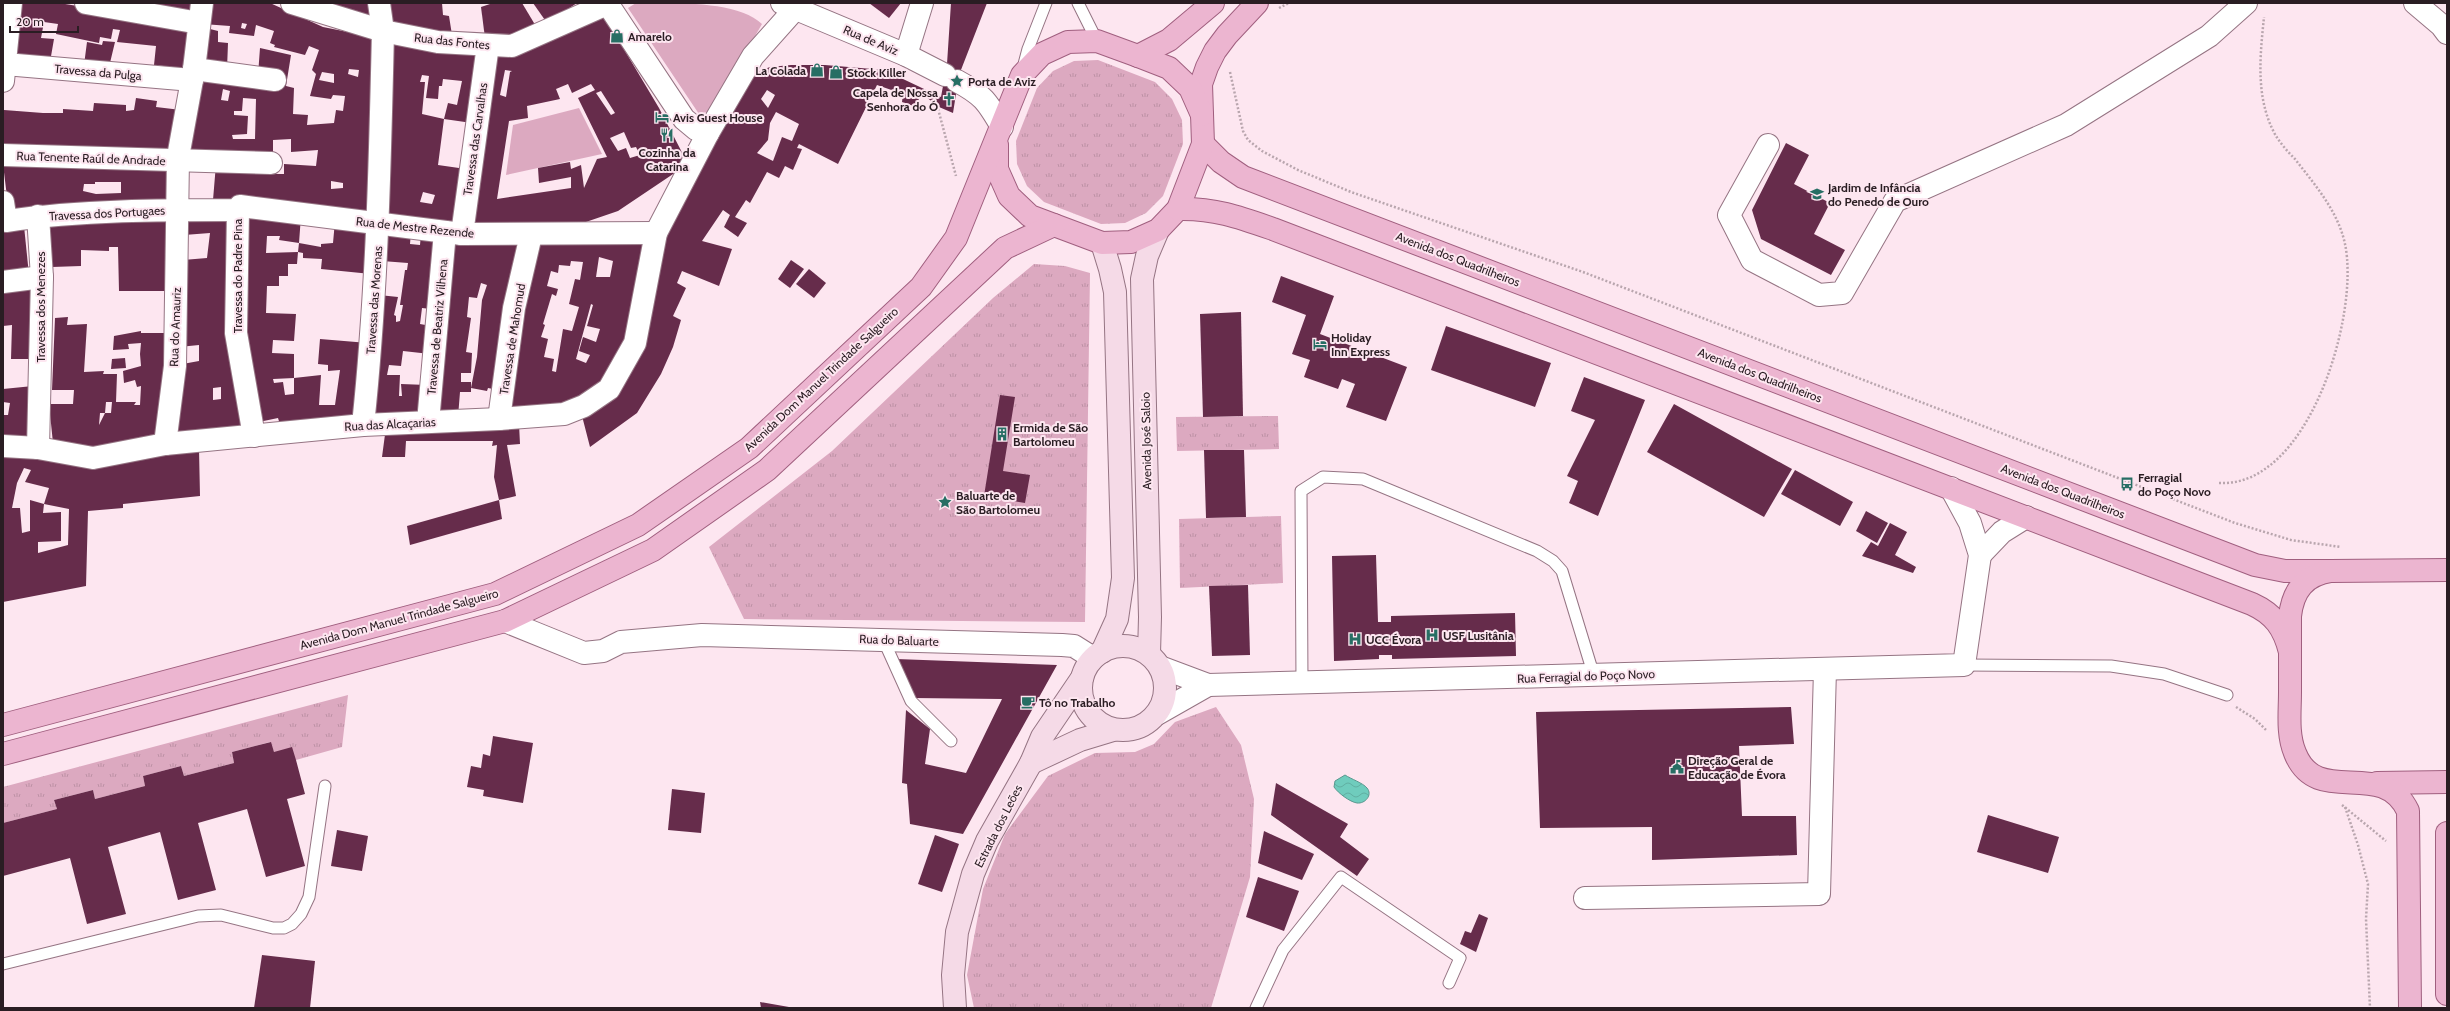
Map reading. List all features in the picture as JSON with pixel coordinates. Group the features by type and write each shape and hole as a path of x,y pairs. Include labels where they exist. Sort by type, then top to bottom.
{"main road":[{"path":"1138,56 1169,40 1213,3"},
{"path":"1202,115 1202,84 1216,51 1267,6"},
{"name":"Avenida Dom Manuel Trindade Salgueiro","path":"3,725 495,594 638,525 749,448 921,287 956,238 1022,75 1042,54 1048,51 1068,42 1097,41 1169,68 1190,88 1202,115 1203,144 1178,209 1158,230 1131,242 1102,243 1030,216 1009,196 997,169 999,133"},
{"name":"Avenida dos Quadrilheiros","path":"1203,144 1221,162 1243,177 2255,565 2286,571 2331,571"},
{"path":"1178,209 1203,208 1228,213 1273,229 2026,517 2264,610 2275,619 2283,630 2290,652"},
{"path":"3,754 505,622 653,550 767,470 1005,248 1054,225"},
{"name":"Avenida José Saloio","path":"1154,660 1150,617 1142,279 1146,256 1158,230"},
{"path":"1102,243 1110,269 1114,292 1123,578 1117,620 1082,678 1081,694 1087,710 1098,723 1113,730"},
{"path":"2410,1008 2408,811 2403,801 2392,790 2375,783 2337,783 2320,778 2309,772 2295,754 2290,730 2291,603 2297,590 2312,576 2331,571 2447,570"},
{"path":"1031,763 1080,740 1113,730 1129,731 1145,725 1157,714 1164,699 1165,682 1154,660 1134,647 1123,646 1097,655"},
{"name":"Estrada dos Leões","path":"955,1008 953,975 957,932 967,893 987,841 1031,763 1042,737 1082,678"},
{"path":"2363,783 2447,782"},
{"path":"2447,833 2447,994"}],"street":[{"path":"4,73 11,3"},
{"path":"86,3 200,13 193,74 178,161"},
{"name":"Rua das Fontes","path":"292,3 383,31 438,42 512,46 607,3"},
{"name":"Travessa das Morenas","path":"363,425 372,340 379,224 383,31 378,3"},
{"path":"607,3 684,118 696,129 708,133"},
{"path":"906,55 922,3"},
{"path":"1768,145 1729,215 1752,260 1819,295 1842,293 1895,201 2066,125 2209,36 2246,3"},
{"path":"2415,3 2441,25 2447,33"},
{"name":"Rua de Aviz","path":"656,233 708,133 753,56 791,5 906,55 979,93 990,105 999,133"},
{"name":"Travessa das Carvalhas","path":"454,233 488,45"},
{"name":"Travessa da Pulga","path":"4,73 193,74 275,80"},
{"name":"Rua Tenente Raúl de Andrade","path":"3,155 271,163"},
{"name":"Rua do Amauriz","path":"165,444 174,366 178,161"},
{"path":"3,202 6,221 38,216"},
{"name":"Rua de Mestre Rezende","path":"177,210 238,210 240,206 454,233 531,235 656,233"},
{"name":"Travessa dos Portugaes","path":"38,216 177,210"},
{"name":"Travessa do Padre Pina","path":"238,210 236,333 254,436"},
{"name":"Travessa dos Menezes","path":"38,216 42,277 38,448"},
{"name":"Travessa de Beatriz Vilhena","path":"428,422 454,233"},
{"name":"Rua das Alcaçarias","path":"3,446 38,448 93,458 165,444 363,425 499,419 564,414 584,406 609,389 635,343 656,233"},
{"name":"Travessa de Mahomud","path":"499,419 514,308 531,235"},
{"path":"3,282 42,277"},
{"path":"1950,488 1970,523 1980,555 1964,665"},
{"path":"1980,555 2002,532 2026,517"},
{"name":"Rua do Baluarte","path":"505,622 584,653 603,651 621,642 702,635 1062,645 1074,646 1097,655"},
{"path":"1154,660 1208,685"},
{"name":"Rua Ferragial do Poço Novo","path":"1208,685 1302,684 1964,665"},
{"path":"1585,898 1820,894 1825,669"},
{"path":"1157,714 1208,685"}],"lane":[{"path":"1022,75 1028,49 1046,3"},
{"path":"1078,3 1097,41"},
{"path":"1302,684 1301,491 1323,477 1363,479 1537,551 1553,562 1562,571 1594,676"},
{"path":"883,639 911,701 951,741"},
{"path":"1964,665 2110,666 2164,674 2227,695"},
{"path":"3,964 198,916 221,915 273,928 284,928 292,924 301,914 309,897 325,786"},
{"path":"1256,1008 1283,950 1341,877 1460,958 1449,983"}],"path":[{"path":"1267,6 1289,3"},
{"path":"2219,483 2231,484 2245,480 2261,470 2281,454 2309,421 2324,386 2340,335 2346,308 2347,260 2341,229 2320,192 2276,136 2264,106 2261,56 2264,15"},
{"path":"1229,70 1243,131 1248,140 1262,151 1311,176 1583,272 2234,523 2291,540 2343,547"},
{"path":"937,105 957,181"},
{"path":"2345,807 2358,845 2368,884 2366,919 2370,1008"}],"green space":[{"path":"636,3 685,3 721,7 751,16 762,24 712,111 699,114 628,8"},
{"path":"1098,60 1155,82 1172,99 1182,120 1183,144 1163,196 1146,213 1125,223 1101,224 1044,202 1027,186 1017,164 1016,141 1037,88 1053,71 1074,61"},
{"path":"579,108 602,154 506,175 513,125"},
{"path":"1034,264 1065,266 1090,273 1085,622 744,619 709,547 832,451 993,298"},
{"path":"1278,416 1279,449 1177,451 1176,417"},
{"path":"1281,516 1283,583 1180,588 1179,519"},
{"path":"348,695 342,747 296,760 274,752 270,742 232,752 234,763 184,776 181,766 143,776 145,786 95,799 93,790 54,800 57,809 3,823 3,787"},
{"path":"1216,707 1241,745 1254,799 1250,877 1211,1008 974,1008 967,975 983,889 1005,834 1048,776 1095,753 1135,752 1154,744 1175,722"}],"water":[{"path":"1345,775 1363,784 1367,788 1369,791 1369,796 1365,801 1357,803 1351,801 1344,797 1334,787 1335,781"}],"building":[{"path":"20,3 59,3 195,25 188,75 172,72 173,67 154,65 156,46 117,42 120,30 113,29 111,39 100,37 99,43 56,34 58,24 44,22 41,38 54,39 50,62 16,60"},
{"path":"112,3 197,3 192,13"},
{"path":"204,3 270,3 323,27 378,38 374,216 213,200 216,164 275,165 276,174 284,174 284,164 316,166 318,150 291,152 291,139 273,140 273,158 182,152 195,74 258,75 260,48 291,55 286,86 294,88 293,114 308,115 307,125 334,123 336,110 343,111 345,96 333,95 331,99 310,96 316,74 312,70 319,50 309,46 305,55 274,47 275,45 270,43 274,31 256,25 254,36 229,33 230,26 203,24","holes":["242,23 247,24 245,29 241,28","349,69 359,70 358,77 348,74","322,72 334,74 334,83 319,80","223,89 230,91 228,101 221,100","243,98 256,99 255,139 233,139 232,135 247,134 248,116 234,115 234,111 242,111","331,181 343,183 343,188 331,189"]},
{"path":"314,3 374,3 376,19"},
{"path":"383,3 442,3 443,15 449,16 452,35 385,24"},
{"path":"493,3 522,3 537,28 520,38 485,38 481,7"},
{"path":"533,3 577,3 547,23"},
{"path":"869,3 901,3 889,18"},
{"path":"951,3 987,3 959,75 953,113 939,107 921,93 916,107 902,102 903,94 877,85 838,164 799,144 797,148 802,149 793,170 785,166 779,178 767,172 750,203 746,200 735,217 747,223 738,237 724,227 730,215 723,210 702,241 732,249 719,286 682,271 677,283 686,288 673,316 681,320 673,347 661,374 637,413 590,447 581,412 610,393 668,226 692,187 730,113 757,72 770,67 791,65 825,65 884,70 941,97 947,64","holes":["767,90 775,95 768,108 761,99","776,112 799,124 792,141 782,137 773,161 757,153 768,140 770,123"]},
{"path":"603,14 659,108 688,164 618,211 580,224 468,229 491,52","holes":["505,70 512,71 510,72 506,97 500,95","568,84 572,93 591,84 595,90 578,98 607,157 597,159 584,188 581,165 571,169 570,162 538,168 539,183 571,177 571,188 497,199 509,121 528,118 527,106 560,99 556,89","601,91 615,113 611,115 596,93","624,132 631,148 636,147 640,155 630,158 626,148 618,151 610,138"]},
{"path":"202,27 218,31 218,42 228,43 227,69 196,63"},
{"path":"389,39 483,54 472,123 444,119 438,165 466,169 456,228 382,220","holes":["422,75 429,76 426,98 438,99 439,86 442,86 443,79 462,81 457,105 448,103 444,119 422,114 425,82 420,82","423,192 435,195 432,204 420,202"]},
{"path":"103,41 115,42 109,67 84,65 87,42 102,45"},
{"path":"136,98 157,101 156,107 181,110 175,154 4,150 4,110 43,113 63,113 63,109 93,111 94,103 126,105 126,111 134,110"},
{"path":"1786,143 1809,155 1794,184 1830,203 1814,234 1845,250 1831,275 1761,239 1752,210"},
{"path":"3,164 172,167 170,208 17,213 7,197","holes":["95,182 121,182 121,193 96,194 83,191 84,184 95,184"]},
{"path":"246,209 301,216 299,243 279,240 280,236 267,236 266,253 298,252 297,264 288,264 288,276 279,276 279,286 267,286 266,313 296,314 294,341 273,340 272,353 294,354 294,378 321,375 319,405 335,405 340,370 328,371 328,365 318,364 320,339 368,343 360,419 282,431 278,418 254,423 242,348","holes":["294,378 294,394 285,395 283,382 274,383 273,379"]},
{"path":"184,213 232,213 246,426 168,437 177,365 199,361 199,345 179,347 183,260 207,258 210,233 184,235","holes":["221,387 221,399 213,400 213,388"]},
{"path":"171,218 171,291 119,291 118,247 109,247 109,251 81,250 81,266 52,267 49,219"},
{"path":"335,221 374,227 371,274 321,269 322,259 303,258 303,253 298,252 299,243 321,247 321,244 333,243"},
{"path":"24,226 29,275 3,278 3,227"},
{"path":"384,229 411,232 410,244 420,245 421,234 442,236 431,309 422,308 420,324 431,326 430,354 403,351 401,366 389,365 387,375 400,375 399,396 402,396 401,384 427,385 424,416 370,418 379,295 398,297 394,315 396,316 396,322 400,321 403,305 400,305 405,270 407,270 408,263 382,261"},
{"path":"448,238 522,245 498,390 488,388 487,391 471,388 471,392 460,392 458,417 432,415","holes":["481,283 487,285 482,300 477,357 471,388 471,382 461,382 461,373 471,373 472,353 466,352 471,318 467,317 469,297 477,298"]},
{"path":"534,242 647,244 631,335 601,391 581,404 504,413","holes":["599,257 613,261 610,277 596,277","571,261 583,262 580,280 575,279 569,304 579,307 572,331 563,329 556,372 552,371 554,359 544,357 548,339 541,337 545,325 543,324 552,294 556,296 558,289 547,286 551,271 558,273 559,265 570,266","591,304 593,305 587,326 600,329 596,342 583,337 579,351 590,355 586,363 576,359"]},
{"path":"791,260 804,269 790,288 778,279"},
{"path":"809,269 826,283 814,298 796,284"},
{"name":"Holiday Inn Express","path":"1281,276 1334,296 1320,334 1407,367 1386,421 1346,407 1355,384 1342,379 1338,389 1304,377 1310,360 1292,354 1306,315 1272,302"},
{"path":"35,285 36,359 11,359 12,325 3,326 3,288"},
{"path":"1241,312 1243,416 1203,417 1200,314"},
{"path":"68,317 67,325 87,324 84,372 104,371 103,374 117,374 116,402 136,402 134,405 140,405 141,386 137,387 135,380 124,383 123,371 141,366 141,343 128,344 129,349 113,350 114,336 141,331 141,333 167,333 161,438 93,449 53,443 49,404 73,404 74,390 52,390 55,318","holes":["106,402 112,402 111,413 105,413","100,413 105,413 99,425"]},
{"path":"1446,326 1551,363 1535,407 1431,370"},
{"path":"125,358 126,368 111,369 112,359"},
{"path":"1584,377 1645,400 1598,516 1569,503 1578,481 1567,476 1595,420 1571,411"},
{"path":"33,386 30,438 3,437 3,415 8,415 10,403 3,402 3,389"},
{"name":"Ermida de São Bartolomeu","path":"1000,395 1015,397 1003,471 1030,475 1025,503 984,496"},
{"path":"1674,404 1792,469 1764,517 1647,452"},
{"path":"519,424 520,444 507,445 516,496 499,500 494,477 497,445 492,446 493,441 406,441 405,457 382,457 386,427"},
{"path":"199,449 200,496 123,504 123,508 88,511 86,586 3,602 3,451 94,466 93,470 121,461","holes":["24,468 31,470 25,482 49,488 44,504 30,500 30,531 22,533 20,508 12,508 17,483","44,504 69,509 68,545 38,553 38,542 61,541 61,512 43,513"]},
{"path":"1204,450 1244,450 1246,517 1206,518"},
{"path":"1795,470 1853,502 1840,526 1781,494"},
{"path":"499,500 502,519 410,545 407,526"},
{"path":"1866,511 1888,523 1877,543 1856,531"},
{"path":"1890,523 1907,532 1895,555 1916,567 1913,573 1862,556 1871,542 1878,546"},
{"path":"1376,555 1378,622 1391,622 1391,616 1515,613 1516,656 1392,659 1392,655 1379,655 1379,659 1334,661 1332,556"},
{"path":"1248,585 1250,655 1212,656 1209,586"},
{"path":"896,659 1057,665 963,834 910,824 907,784 902,783 906,710 930,729 925,764 966,773 1002,699 913,698"},
{"name":"Direção Geral de Educação de Évora","path":"1791,707 1794,744 1739,746 1742,816 1796,816 1797,855 1652,860 1652,827 1540,828 1536,712"},
{"path":"493,736 533,743 523,803 483,796 484,790 467,787 471,766 481,768 483,754 490,756"},
{"path":"271,742 274,752 292,747 296,760 305,794 287,799 305,866 266,877 247,809 198,823 216,890 178,900 160,832 108,847 126,914 87,924 70,858 3,876 3,823 57,809 54,800 93,790 95,799 145,786 143,776 181,766 184,776 234,763 232,752"},
{"path":"1276,783 1348,824 1340,837 1369,859 1357,876 1271,815"},
{"path":"672,789 705,793 701,833 668,830"},
{"path":"1988,815 2059,837 2048,873 1977,852"},
{"path":"337,830 368,836 362,871 331,866"},
{"path":"1264,831 1314,854 1302,880 1258,863"},
{"path":"935,835 959,844 942,892 918,884"},
{"path":"1258,877 1299,891 1284,931 1246,917"},
{"path":"1479,914 1488,918 1476,952 1460,944 1465,931 1471,933"},
{"path":"262,955 315,961 310,1008 254,1008"},
{"path":"760,1002 789,1007 789,1008 761,1008"}],"place":[{"name":"Amarelo","path":"617,36"},
{"name":"La Colada","path":"817,70"},
{"name":"Stock Killer","path":"836,72"},
{"name":"Porta de Aviz","path":"957,81"},
{"name":"Capela de Nossa Senhora do Ó","path":"949,99"},
{"name":"Avis Guest House","path":"662,117"},
{"name":"Cozinha da Catarina","path":"667,135"},
{"name":"Jardim de Infância do Penedo de Ouro","path":"1817,194"},
{"name":"Holiday Inn Express","path":"1320,344"},
{"name":"Ermida de São Bartolomeu","path":"1002,434"},
{"name":"Ferragial do Poço Novo","path":"2127,484"},
{"name":"Baluarte de São Bartolomeu","path":"945,502"},
{"name":"USF Lusitânia","path":"1432,635"},
{"name":"UCC Évora","path":"1355,639"},
{"name":"Tô no Trabalho","path":"1028,702"},
{"name":"Direção Geral de Educação de Évora","path":"1677,767"}]}
